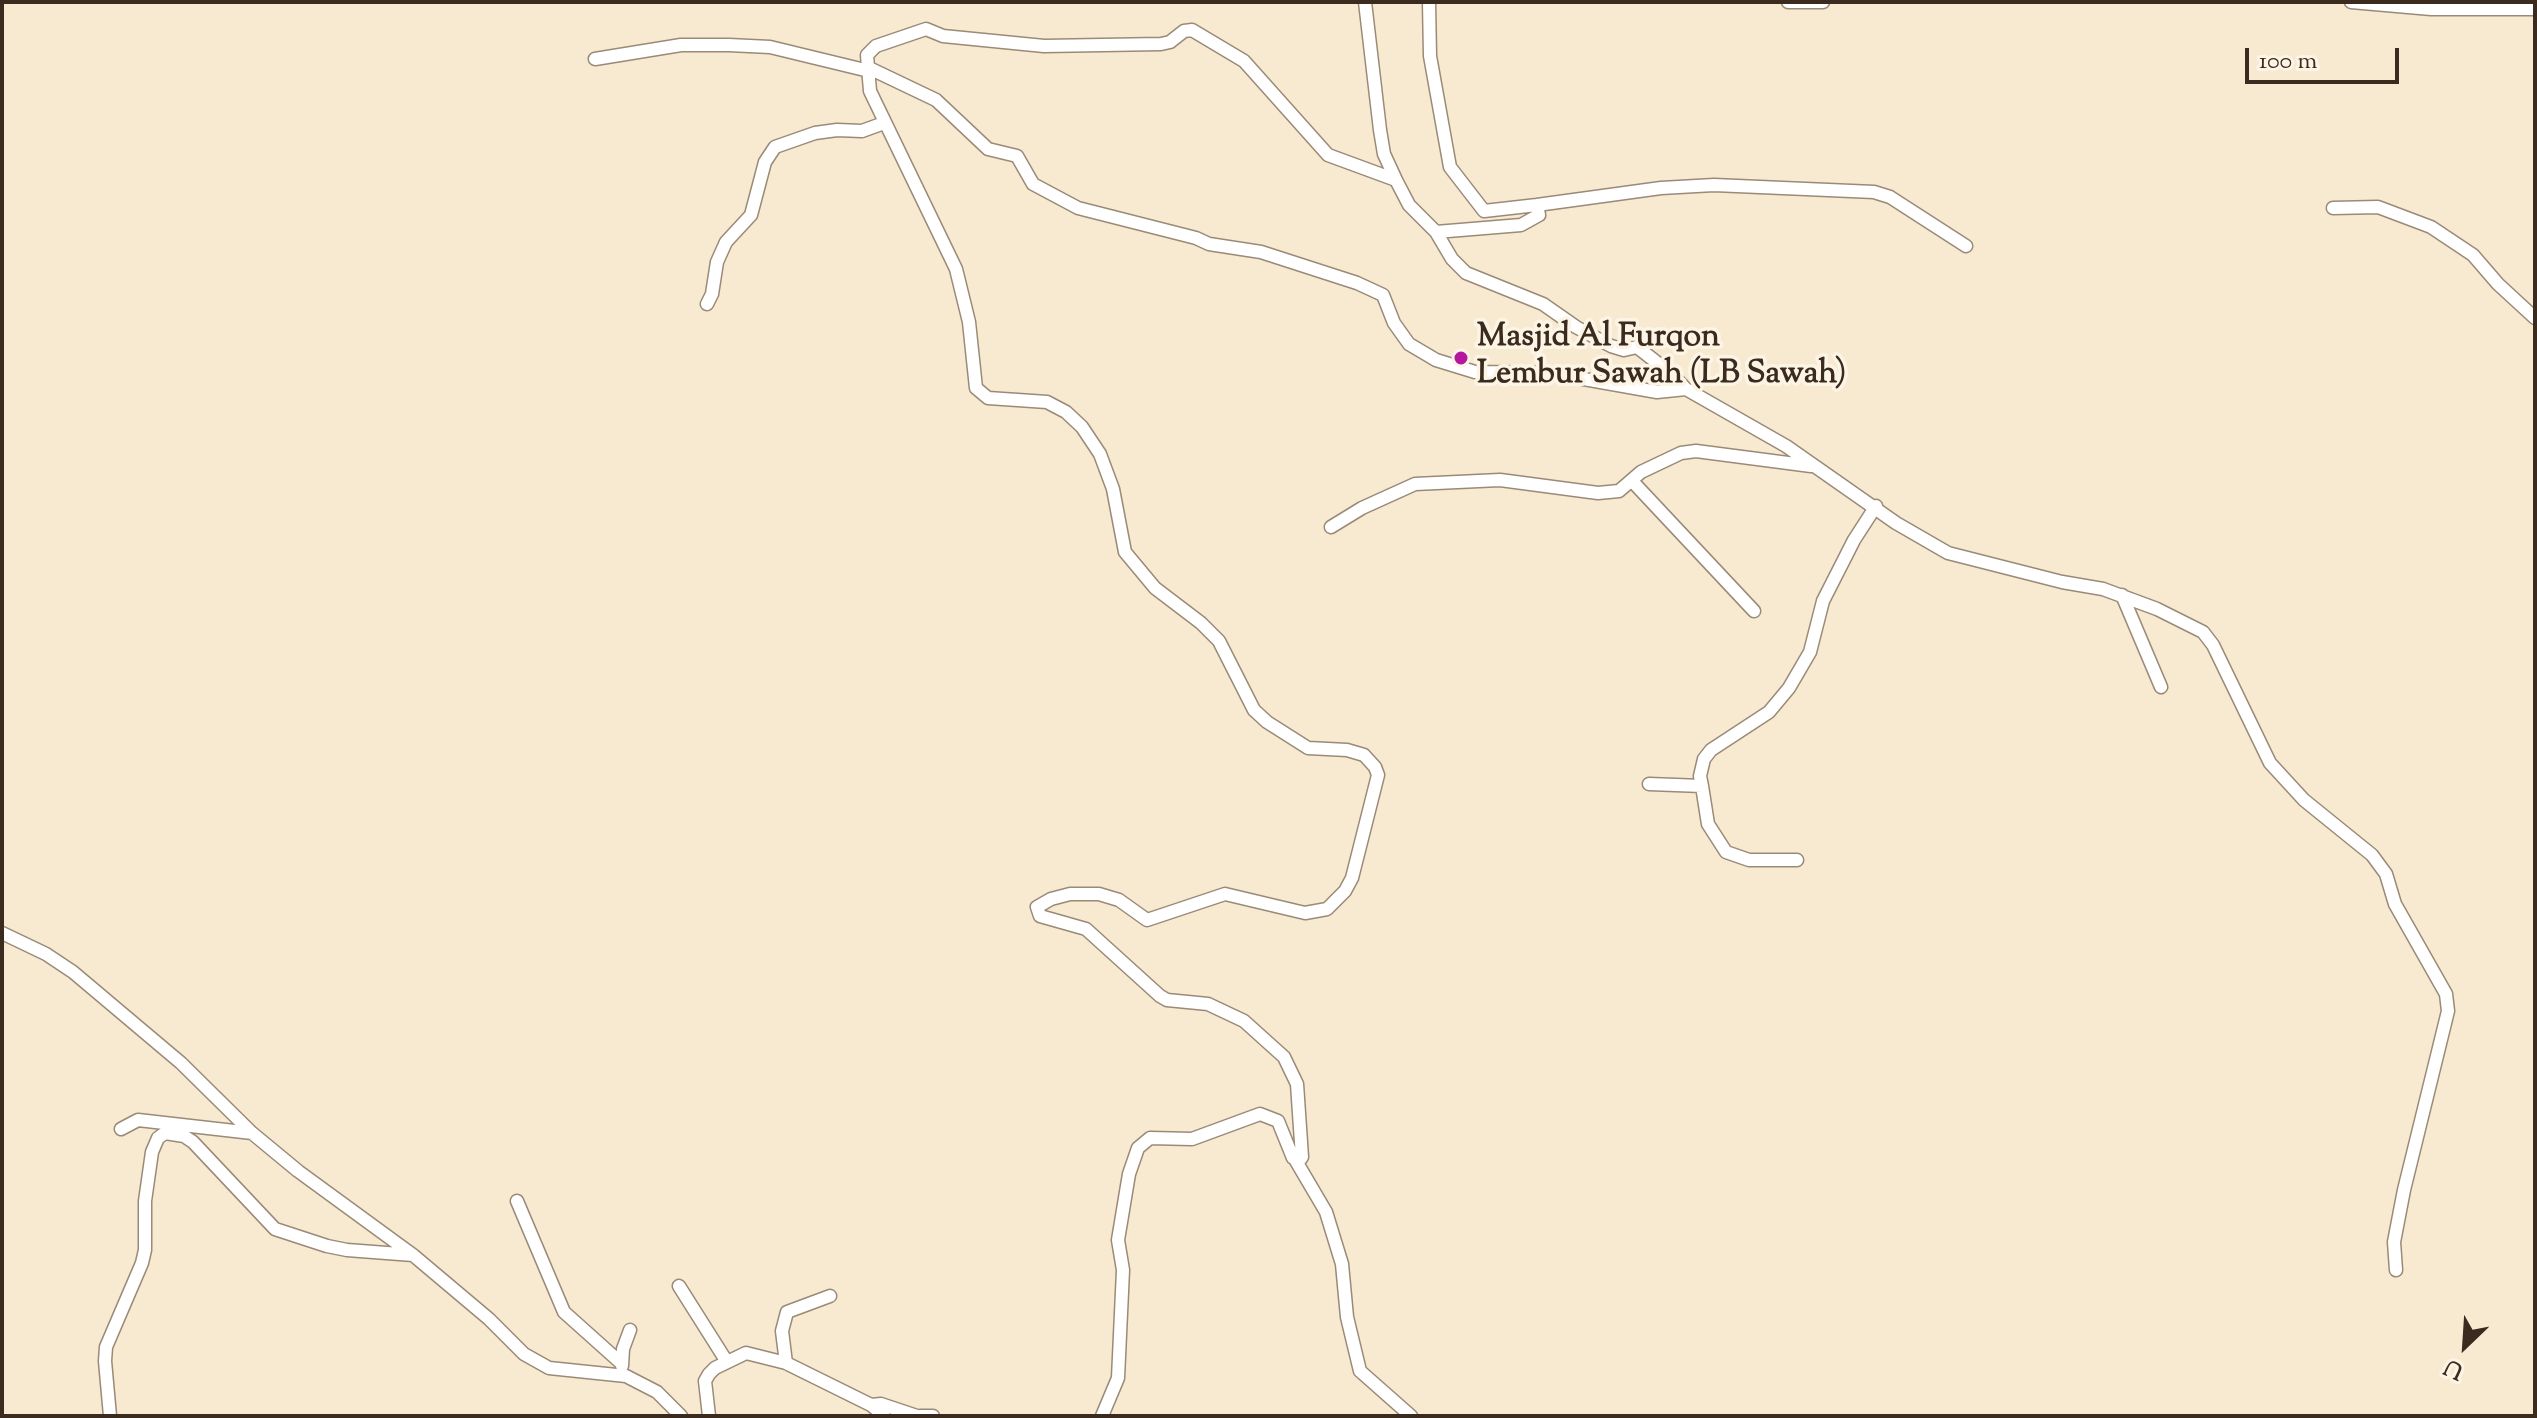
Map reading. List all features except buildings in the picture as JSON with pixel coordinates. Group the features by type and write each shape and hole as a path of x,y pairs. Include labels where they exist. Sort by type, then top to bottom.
{"street":[{"path":"1365,2 1384,154 1409,205 1436,232 1452,259 1466,273 1543,304 1611,346 1624,350 1637,347 1686,389 1741,418 1876,506 1896,523 1948,553 2062,582 2103,589 2157,609 2203,632 2213,645 2270,763 2304,800 2372,855 2386,874 2395,904 2446,994 2448,1011 2394,1242 2396,1270"},
{"path":"1429,2 1430,56 1450,167 1484,211 1661,188 1714,185 1874,192 1890,197 1966,246"},
{"path":"1788,2 1823,2"},
{"path":"2351,2 2431,9 2535,9"},
{"path":"1296,1161 1302,1157 1297,1084 1284,1057 1244,1021 1227,1012 1195,1001 1167,1000 1160,996 1086,929 1040,916 1036,910 1051,899 1070,894 1099,894 1119,900 1147,920 1225,894 1305,913 1327,909 1345,891 1352,878 1378,782 1375,767 1357,752 1304,746 1254,710 1219,641 1155,588 1125,552 1109,479 1092,441 1074,419 1047,402 988,398 976,388 969,322 956,269 870,91 867,55 871,49 917,30 930,30 943,36 1044,46 1161,44 1192,30 1244,61 1328,155 1396,180"},
{"path":"595,59 681,45 729,45 770,47 869,70 936,100 988,149 1017,156 1029,179 1039,189 1078,208 1209,244 1261,252 1357,283 1383,295 1394,323 1409,344 1436,360 1475,372 1550,373 1657,392 1686,389"},
{"path":"707,304 712,294 717,262 726,242 751,215 765,162 775,147 815,133 862,131 884,123"},
{"path":"1436,232 1521,225 1539,215 1537,205"},
{"path":"2333,208 2378,207 2431,227 2473,255 2498,284 2535,318"},
{"path":"1331,527 1362,508 1415,484 1500,480 1598,493 1619,491 1641,472 1681,453 1696,451 1815,466"},
{"path":"1633,482 1754,611"},
{"path":"1797,860 1749,860 1726,852 1708,824 1700,776 1704,759 1711,750 1769,712 1789,688 1810,652 1823,601 1854,540 1876,506"},
{"path":"2122,595 2161,687"},
{"path":"1649,784 1702,786"},
{"path":"2,933 46,954 73,972 181,1063 252,1133 298,1171 413,1255 489,1319 524,1354 549,1368 626,1376 657,1392 681,1416"},
{"path":"1102,1416 1118,1378 1123,1270 1118,1240 1131,1167 1141,1144 1155,1137 1192,1139 1260,1114 1278,1121 1285,1142 1326,1212 1342,1264 1347,1317 1360,1371 1411,1416"},
{"path":"121,1129 138,1120 252,1133"},
{"path":"110,1416 106,1347 142,1263 145,1201 152,1152 154,1143 165,1133 184,1136 193,1142 275,1229 347,1250 413,1255"},
{"path":"517,1201 564,1312 621,1363 626,1376"},
{"path":"679,1286 727,1362"},
{"path":"786,1363 782,1331 787,1312 830,1296"},
{"path":"621,1363 624,1342 630,1330"},
{"path":"709,1416 705,1381 715,1368 746,1353 786,1363 871,1405 884,1416"},
{"path":"871,1405 881,1404 918,1416 933,1416"}],"place":[{"name":"Masjid Al Furqon Lembur Sawah (LB Sawah)","path":"1461,358"}]}
